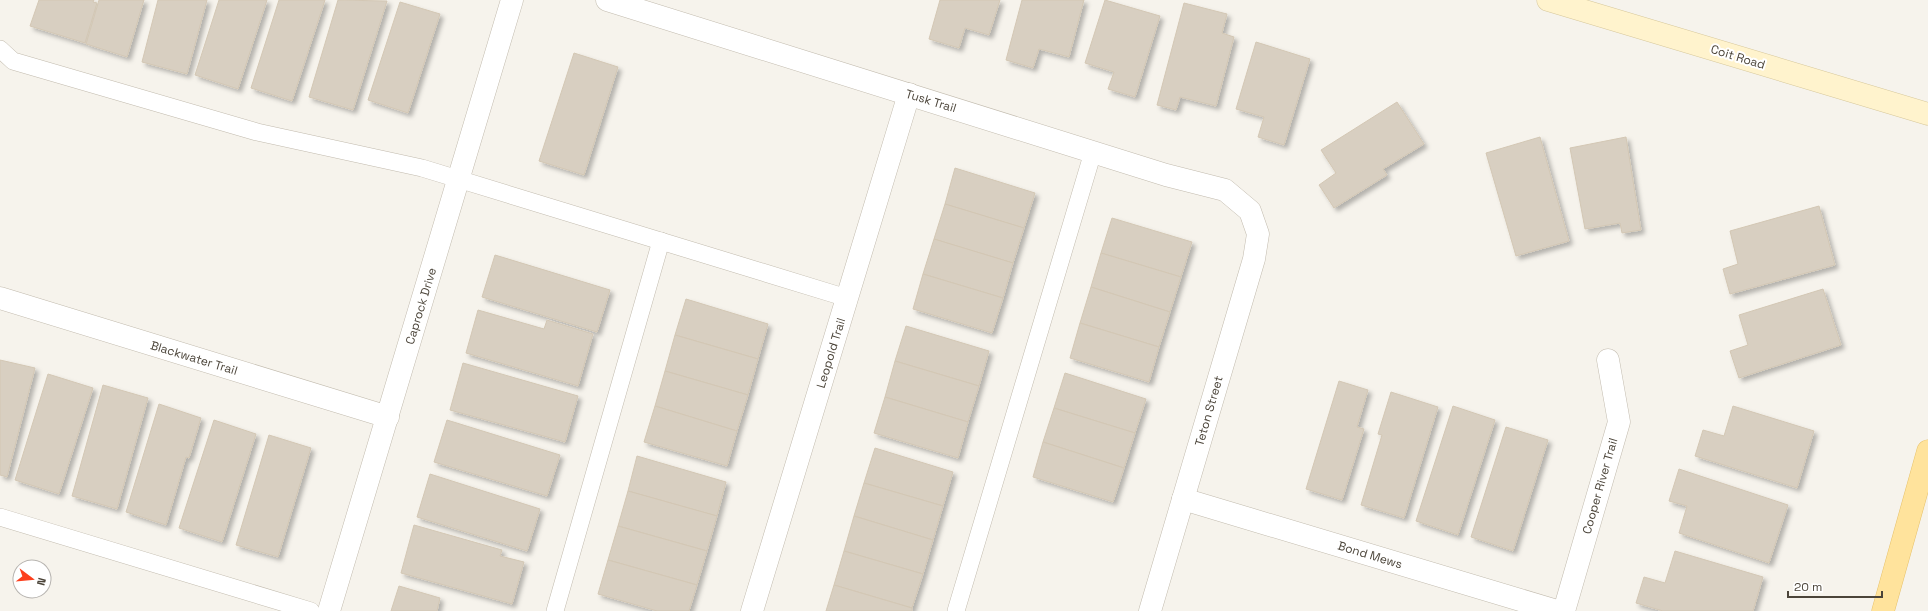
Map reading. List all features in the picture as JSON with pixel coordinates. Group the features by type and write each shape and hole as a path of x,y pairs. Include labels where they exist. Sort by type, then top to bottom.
{"main road":[{"name":"Coit Road","path":"1548,0 1928,114"},
{"path":"1883,611 1928,451"}],"street":[{"name":"Caprock Drive","path":"329,611 512,0"},
{"name":"Tusk Trail","path":"607,0 1166,175 1225,190 1250,211"},
{"name":"Leopold Trail","path":"752,611 909,94"},
{"name":"Teton Street","path":"1150,611 1254,259 1258,234 1250,211"},
{"name":"Blackwater Trail","path":"0,298 388,417"},
{"name":"Cooper River Trail","path":"1564,611 1618,422 1608,360"},
{"name":"Bond Mews","path":"1183,499 1557,611"}],"lane":[{"path":"0,49 13,61 257,132 422,168 847,298"},
{"path":"956,611 1093,152"},
{"path":"555,611 661,240"},
{"path":"0,517 311,611"}],"building":[{"path":"39,0 94,0 93,2 97,3 85,43 30,26"},
{"path":"99,0 144,0 127,57 86,44"},
{"path":"158,0 207,0 187,74 142,62"},
{"path":"219,0 267,0 238,89 195,75"},
{"path":"279,0 325,0 292,101 251,88"},
{"path":"338,0 387,1 353,110 309,97"},
{"path":"940,0 1000,0 989,35 965,28 959,48 929,39"},
{"path":"1022,0 1084,0 1069,57 1039,49 1033,68 1006,60"},
{"path":"1105,0 1160,16 1135,97 1108,89 1114,72 1085,63"},
{"path":"400,2 440,14 408,113 368,100"},
{"path":"1184,3 1227,14 1222,33 1234,37 1216,106 1180,97 1176,110 1157,105"},
{"path":"1256,42 1310,59 1284,145 1258,137 1264,117 1236,109"},
{"path":"574,53 618,67 584,175 539,161"},
{"path":"1397,102 1424,144 1383,169 1387,175 1334,208 1319,185 1336,173 1321,150"},
{"path":"1540,137 1569,241 1516,256 1486,153"},
{"path":"1626,137 1641,230 1622,233 1620,223 1585,229 1570,148"},
{"path":"955,168 1035,193 1024,228 945,204"},
{"path":"945,204 1024,228 1013,263 934,239"},
{"path":"1819,206 1835,265 1730,294 1723,269 1738,264 1730,231"},
{"path":"1112,218 1192,242 1181,277 1101,253"},
{"path":"934,239 1013,263 1003,298 923,274"},
{"path":"1101,253 1181,277 1170,312 1091,287"},
{"path":"495,255 610,290 597,332 482,297"},
{"path":"923,274 1003,298 992,333 913,309"},
{"path":"1091,287 1170,312 1159,347 1080,323"},
{"path":"1823,289 1841,345 1739,378 1730,351 1748,345 1739,315"},
{"path":"686,299 768,324 758,359 675,335"},
{"path":"478,310 544,329 547,320 593,334 578,386 466,353"},
{"path":"1080,323 1159,347 1149,382 1070,358"},
{"path":"906,326 989,351 979,386 895,361"},
{"path":"675,335 758,359 748,395 665,371"},
{"path":"0,360 35,368 7,477 0,475"},
{"path":"895,361 979,386 968,422 885,397"},
{"path":"463,363 578,396 565,442 450,410"},
{"path":"665,371 748,395 737,431 655,406"},
{"path":"1065,373 1146,399 1135,433 1054,408"},
{"path":"48,374 93,388 59,494 15,480"},
{"path":"1339,381 1368,390 1357,427 1364,429 1342,500 1306,489"},
{"path":"103,385 148,398 117,509 72,496"},
{"path":"1391,392 1438,407 1404,518 1361,505 1382,435 1378,434"},
{"path":"885,397 968,422 958,458 874,433"},
{"path":"159,404 201,418 189,458 186,457 166,525 126,512"},
{"path":"655,406 737,431 727,466 644,442"},
{"path":"1453,406 1495,420 1458,535 1416,521"},
{"path":"1733,406 1814,431 1797,488 1695,456 1703,430 1724,436"},
{"path":"1054,408 1135,433 1124,468 1043,442"},
{"path":"214,420 256,434 222,542 179,528"},
{"path":"447,420 560,455 547,496 434,462"},
{"path":"1506,427 1548,440 1513,551 1471,537"},
{"path":"269,435 311,448 278,557 236,545"},
{"path":"1043,442 1124,468 1113,502 1033,477"},
{"path":"875,448 953,472 943,506 864,483"},
{"path":"637,456 726,482 717,516 628,491"},
{"path":"1679,469 1788,505 1769,563 1679,533 1687,506 1669,501"},
{"path":"430,474 540,509 527,551 417,517"},
{"path":"864,483 943,506 933,540 854,516"},
{"path":"628,491 717,516 707,551 618,526"},
{"path":"854,516 933,540 923,574 844,551"},
{"path":"414,525 502,550 500,556 524,562 512,604 401,573"},
{"path":"618,526 707,551 697,585 608,560"},
{"path":"844,551 923,574 912,608 834,585"},
{"path":"1675,551 1763,577 1753,611 1663,611 1636,603 1644,577 1665,583"},
{"path":"608,560 697,585 689,611 657,611 598,594"},
{"path":"834,585 912,608 912,611 826,611"},
{"path":"399,586 440,598 437,611 391,611"}]}
